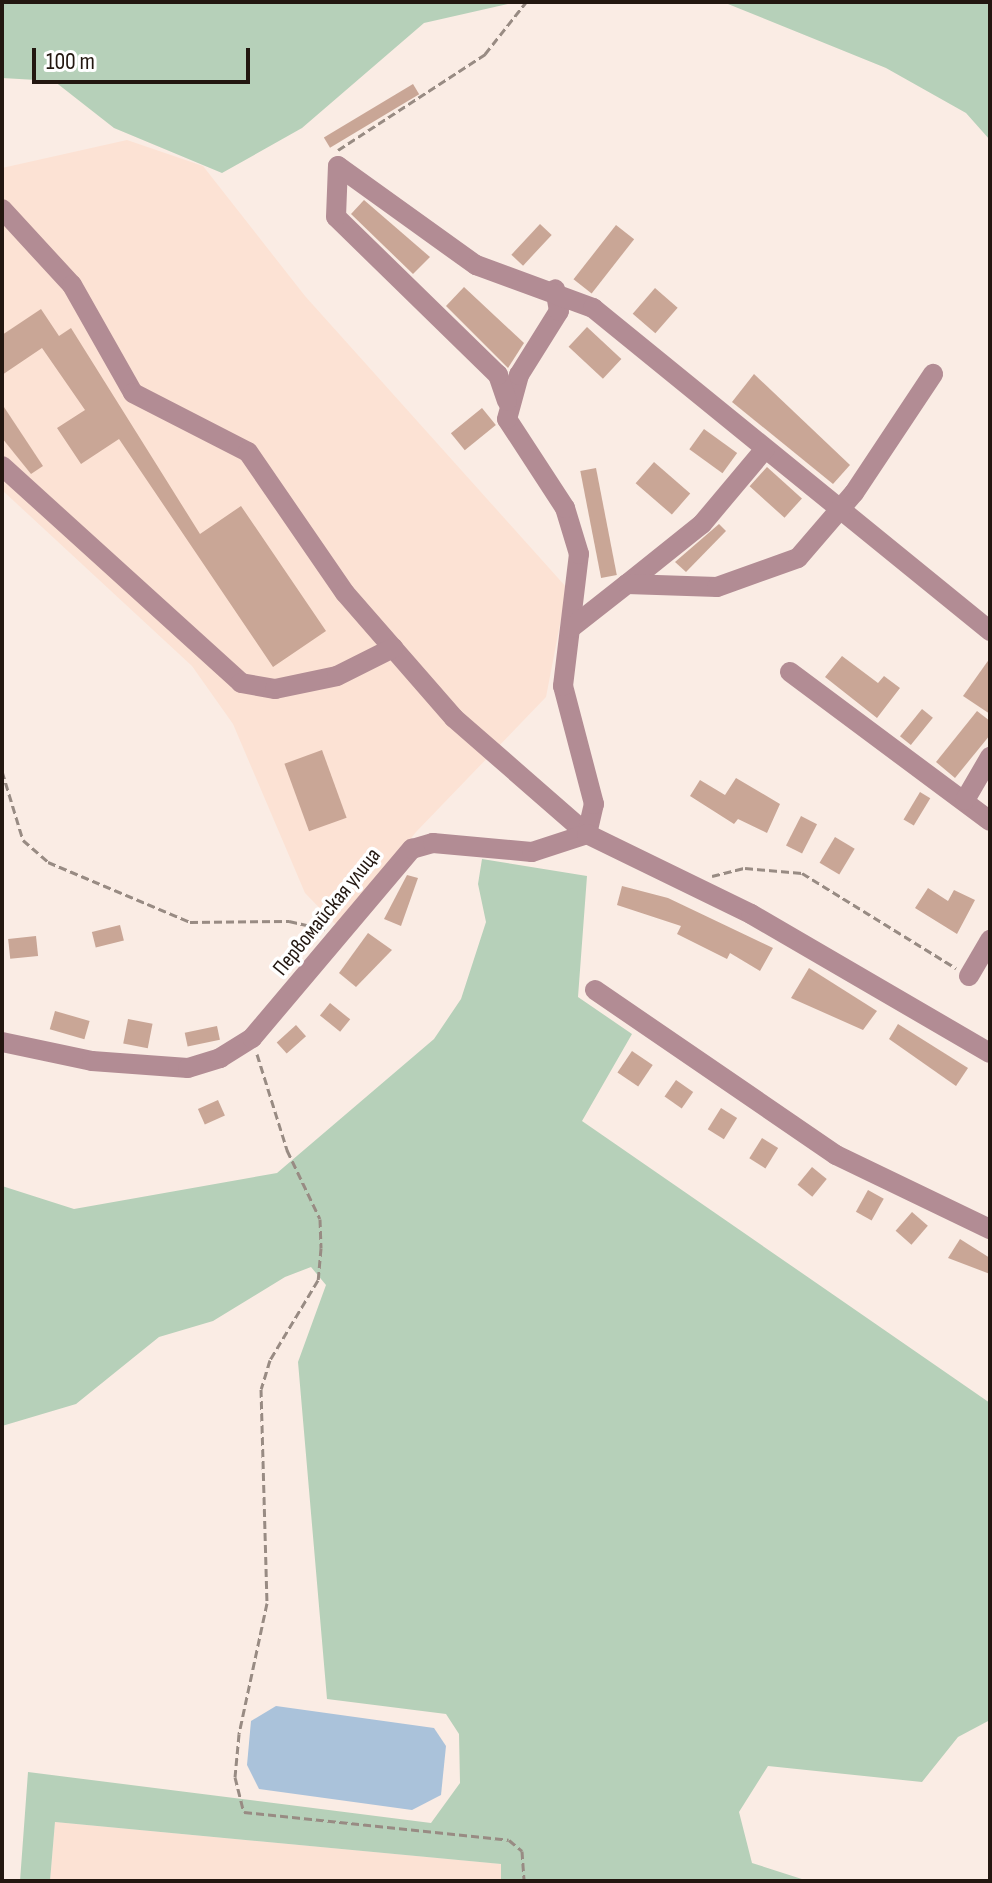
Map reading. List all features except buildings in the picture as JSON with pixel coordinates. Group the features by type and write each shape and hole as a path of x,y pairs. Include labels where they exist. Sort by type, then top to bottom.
{"street":[{"path":"338,166 476,265 555,289 662,359 765,449 990,631"},
{"path":"338,166 336,217 498,375 507,401 507,419 565,508 579,554 563,686 594,804 587,834"},
{"path":"2,209 72,285 133,393 248,452 345,593 454,718 587,834 688,883 990,1053"},
{"path":"507,401 559,311 555,289"},
{"path":"627,584 717,587 798,558 835,507 854,493 933,374"},
{"path":"571,628 702,524 765,449"},
{"path":"2,466 241,683 275,689 337,676 393,648"},
{"path":"790,672 990,821"},
{"path":"965,800 990,757"},
{"name":"Первомайская улица","path":"2,1042 92,1061 188,1068 252,1038 344,936 412,849 433,843 532,852 587,834"},
{"path":"969,976 990,940"},
{"path":"595,990 836,1155 990,1229"}],"path":[{"path":"338,166 333,153 485,54 526,2"},
{"path":"2,771 23,840 48,862 190,922 289,921 344,936"},
{"path":"688,883 745,868 802,873 969,976"},
{"path":"252,1038 287,1150 320,1219 321,1248 318,1280 270,1360 261,1389 267,1603 239,1734 235,1777 244,1812 509,1840 522,1851 524,1881"}],"shaded area":[{"path":"127,140 203,166 305,296 567,588 546,697 416,832 339,928 305,893 233,724 192,666 2,490 2,168"},
{"path":"55,1822 502,1864 501,1881 50,1881"}],"green space":[{"path":"2,2 517,2 424,23 302,128 222,173 114,128 54,81 2,78"},
{"path":"723,2 990,2 990,140 966,113 886,68"},
{"path":"482,859 587,876 578,997 632,1034 582,1121 990,1403 990,1720 958,1737 922,1782 768,1766 739,1812 752,1863 808,1881 501,1881 501,1864 55,1822 50,1881 20,1881 28,1772 431,1823 460,1783 459,1734 446,1714 327,1699 298,1362 326,1285 311,1267 285,1277 213,1321 159,1337 76,1404 2,1426 2,1186 74,1209 277,1173 434,1039 461,999 486,922 478,884"}],"water":[{"path":"276,1706 434,1728 446,1746 441,1795 412,1810 259,1789 247,1765 251,1721"}]}
